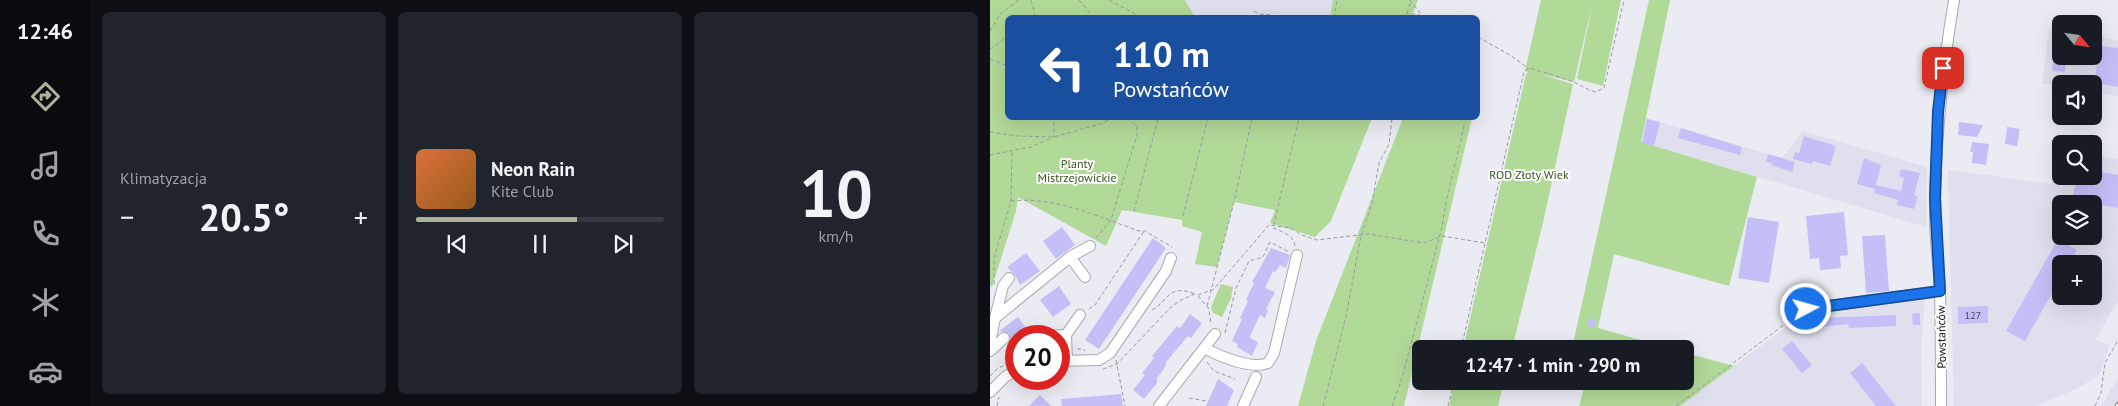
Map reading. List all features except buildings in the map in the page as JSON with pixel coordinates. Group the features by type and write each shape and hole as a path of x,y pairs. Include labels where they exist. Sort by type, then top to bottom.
{"street":[{"name":"Powstańców","path":"1941,406 1940,291 1935,219 1938,112 1954,0"},
{"path":"995,318 1070,257 1090,246"},
{"path":"1204,348 1216,354 1257,366 1268,363 1274,353 1294,252"},
{"path":"1070,257 1084,277"},
{"path":"1070,361 1099,360 1110,353 1166,271 1171,258"},
{"path":"990,343 1003,286 1009,278"},
{"path":"1804,305 1940,291"},
{"path":"1070,329 1080,315"},
{"path":"1159,406 1204,348 1219,335"},
{"path":"990,351 1004,338"},
{"path":"995,394 1005,376"},
{"path":"1243,406 1256,377"}],"path":[{"path":"990,31 1000,14 1018,0"},
{"path":"1031,0 1035,15"},
{"path":"1079,0 1092,15"},
{"path":"1109,0 1137,15"},
{"path":"1334,15 1337,0"},
{"path":"1404,15 1407,13 1411,0"},
{"path":"1411,0 1419,15"},
{"path":"1480,38 1529,68 1573,81 1586,89 1596,92 1604,88 1624,0"},
{"path":"1254,11 1258,14 1269,15 1274,13"},
{"path":"1407,13 1416,15"},
{"path":"990,49 1005,38"},
{"path":"990,59 1005,65"},
{"path":"1464,340 1524,72 1529,68"},
{"path":"1054,120 1054,136"},
{"path":"990,155 1031,147 1054,136 1107,120"},
{"path":"1090,246 1111,220 1137,135 1137,126 1130,120"},
{"path":"1134,211 1157,120"},
{"path":"1183,216 1207,120"},
{"path":"1207,306 1234,202 1252,120"},
{"path":"1155,309 1165,297 1175,291 1181,290 1197,295 1207,306 1211,318 1210,331 1219,335 1236,288 1249,261 1263,258 1270,242 1294,252 1293,240 1288,234 1272,228 1299,120"},
{"path":"1323,406 1346,316 1361,236 1372,203 1379,163 1389,144 1392,120"},
{"path":"1392,406 1402,378 1465,122"},
{"path":"990,132 1017,136 1054,136"},
{"path":"994,289 994,258 1011,201 1012,152"},
{"path":"1011,201 1029,199 1083,211 1140,232 1144,231 1172,247 1171,258"},
{"path":"1209,296 1267,228 1273,225 1291,228 1298,233 1318,240 1368,234 1424,243 1442,236 1486,243"},
{"path":"1080,315 1095,305 1144,231"},
{"path":"1102,369 1117,364 1165,312 1181,300 1214,289"},
{"path":"1676,406 1804,305"},
{"path":"2094,406 2101,393 2105,364 2118,340"},
{"path":"1116,361 1125,406"},
{"path":"1208,363 1214,371 1235,379"},
{"path":"990,376 1005,364"},
{"path":"1448,406 1452,390"},
{"path":"995,394 997,406"},
{"path":"1189,398 1206,401"}],"shaded area":[{"path":"1185,0 1333,0 1330,15 1194,15"},
{"path":"2049,29 2052,30 2052,65 2102,65 2102,37 2118,40 2118,96 2102,93 2102,75 2052,75 2052,86 2042,84"},
{"path":"1645,118 1782,158 1803,131 1927,167 1926,227 1641,142"},
{"path":"2102,157 2118,159 2118,301 2095,340 2110,345 2099,375 2078,388 2035,406 1954,406 1948,170 2052,185 2102,185"},
{"path":"1925,297 1921,348 1922,406 1680,406 1812,308"},
{"path":"2118,378 2118,406 2101,406 2109,393"}],"green space":[{"name":"Planty Mistrzejowickie","path":"990,0 1185,0 1194,15 1005,15 1005,120 1371,120 1331,221 1315,237 1270,223 1275,210 1234,202 1217,267 1195,264 1202,232 1182,226 1182,220 1122,210 1106,246 1018,197 1016,211 992,287 990,285"},
{"path":"1333,0 1418,0 1412,15 1330,15"},
{"name":"ROD Złoty Wiek","path":"1541,0 1621,0 1603,86 1577,79 1593,1 1574,82 1540,74 1573,84 1544,218 1514,340 1465,340 1526,74 1529,72 1525,71"},
{"path":"1649,0 1670,0 1641,142 1757,177 1729,286 1614,254 1598,328 1641,340 1574,340"},
{"path":"1402,120 1472,120 1420,340 1412,340 1412,372 1404,406 1298,406 1316,341"},
{"path":"1221,284 1233,287 1231,298 1222,317 1213,313 1211,307"},
{"path":"1694,355 1734,366 1680,406 1579,406 1583,390 1694,390"},
{"path":"1453,390 1502,390 1498,406 1449,406"}],"route":[{"path":"1806,309 1940,291 1935,198 1938,112 1943,68"}]}
